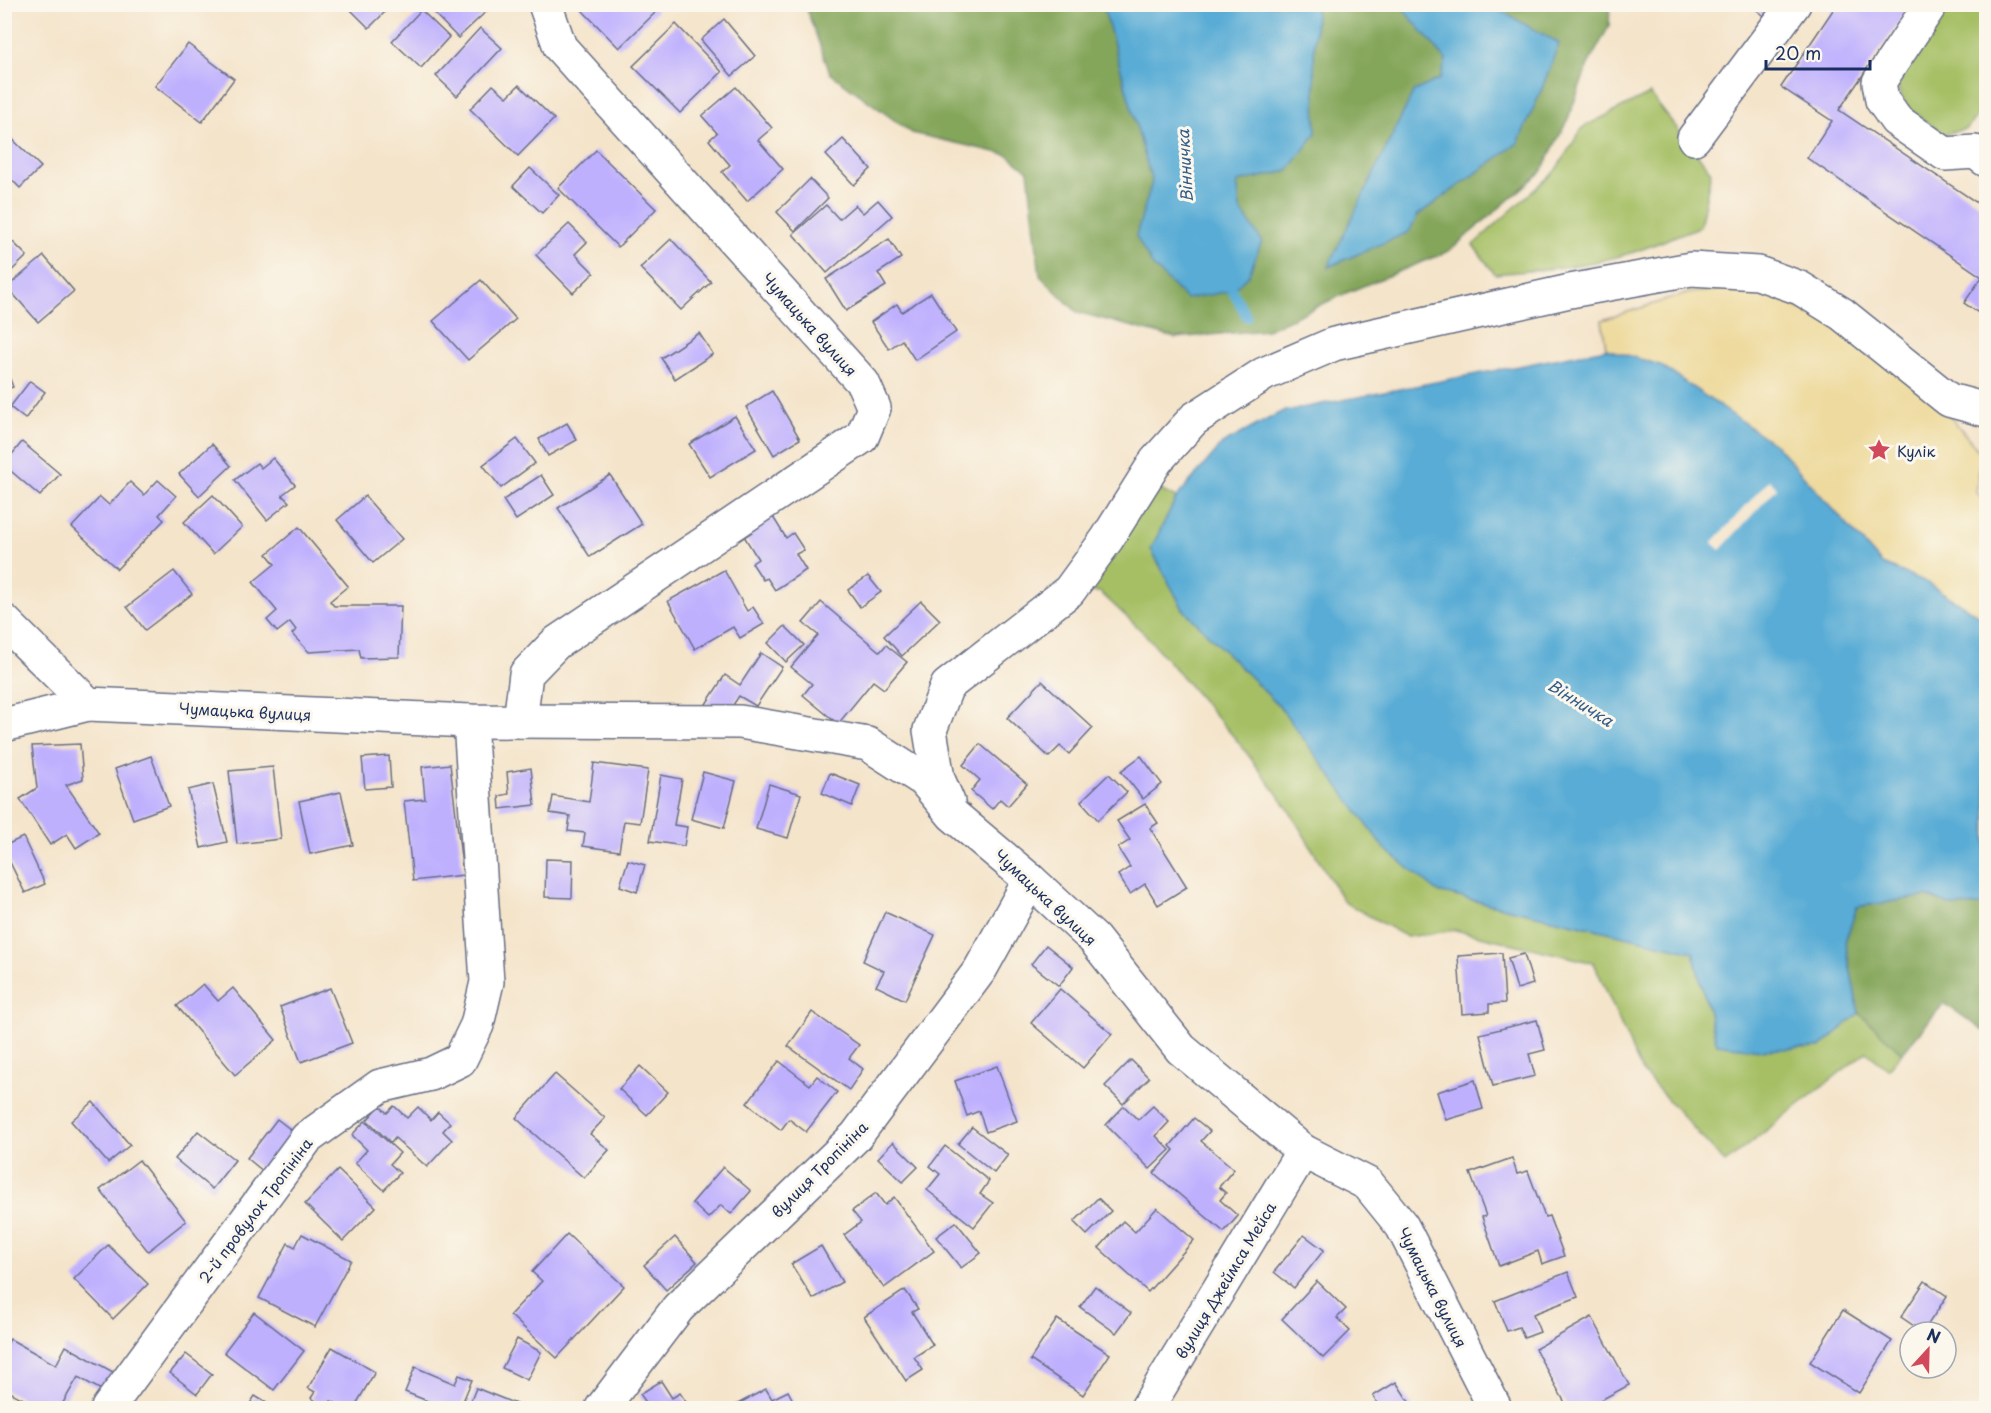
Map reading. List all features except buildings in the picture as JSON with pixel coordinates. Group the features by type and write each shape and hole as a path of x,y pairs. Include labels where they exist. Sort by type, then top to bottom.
{"street":[{"name":"Чумацька вулиця","path":"520,721 526,674 556,643 862,436 874,408 863,383 560,47 545,4"},
{"path":"1694,138 1794,4"},
{"path":"1931,4 1879,82 1882,100 1896,120 1945,154 1983,149"},
{"path":"953,815 938,779 930,730 947,686 1070,591 1107,539 1156,461 1194,419 1264,374 1334,344 1570,291 1691,269 1758,273 1800,288 1842,314 1949,400 1986,410"},
{"path":"4,621 88,704"},
{"name":"Чумацька вулиця","path":"4,726 88,704 470,721 740,722 868,744 924,780 953,815 1030,880 1094,939 1180,1049 1303,1151 1368,1184 1402,1226 1495,1408"},
{"name":"2-й провулок Тропініна","path":"108,1408 307,1138 380,1086 431,1074 460,1060 477,1025 487,981 470,721"},
{"name":"вулиця Тропініна","path":"602,1408 678,1308 856,1136 980,970 1030,880"},
{"name":"вулиця Джеймса Мейса","path":"1147,1408 1303,1151"}],"green space":[{"path":"932,4 938,10 941,4 1103,5 1152,182 1136,236 1262,241 1240,209 1237,182 1288,171 1314,58 1316,5 1400,5 1447,60 1440,79 1414,91 1329,267 1408,232 1418,215 1518,143 1541,91 1558,43 1490,5 1610,5 1609,26 1588,65 1568,119 1541,172 1449,251 1346,293 1267,330 1175,338 1077,312 1040,276 1028,171 1008,155 912,133 830,73 805,5"},
{"path":"1944,5 1986,5 1986,102 1967,129 1944,134 1919,117 1905,103 1897,86 1896,75"},
{"path":"1650,94 1711,172 1700,227 1627,254 1594,262 1495,274 1473,245 1555,171 1583,127"},
{"path":"1143,481 1176,498 1151,549 1183,609 1280,707 1438,892 1693,952 1717,1044 1845,942 1953,906 1986,905 1986,1032 1944,1003 1888,1069 1866,1052 1725,1163 1641,1070 1594,963 1455,930 1407,937 1344,902 1287,807 1240,744 1144,633 1100,592 1069,591"},
{"path":"1926,896 1953,906 1986,905 1986,1032 1944,1003 1902,1053 1859,1013 1845,942 1857,907"}],"sand":[{"name":"Кулік","path":"1753,287 1834,324 1945,410 1982,455 1976,492 1986,502 1986,620 1924,581 1882,564 1776,445 1660,365 1606,349 1602,320 1689,293"}],"water":[{"path":"1103,5 1316,5 1314,58 1316,133 1288,171 1237,182 1240,209 1262,241 1248,276 1231,291 1186,299 1152,265 1136,236 1152,182"},
{"path":"1400,5 1490,5 1559,43 1518,143 1418,215 1409,232 1328,267 1414,91 1440,79 1446,60"},
{"path":"1606,349 1660,365 1776,445 1882,564 1924,581 1986,620 1986,905 1953,906 1926,896 1857,907 1845,942 1859,1013 1821,1047 1761,1050 1717,1044 1693,952 1438,892 1384,848 1280,707 1183,609 1151,549 1176,498 1222,444 1281,412"}],"pier":[{"path":"1769,480 1777,488 1720,550 1712,543"}],"waterway":[{"name":"Вінничка","path":"1225,278 1247,317"}],"place":[{"name":"Кулік","path":"1879,450"}]}
